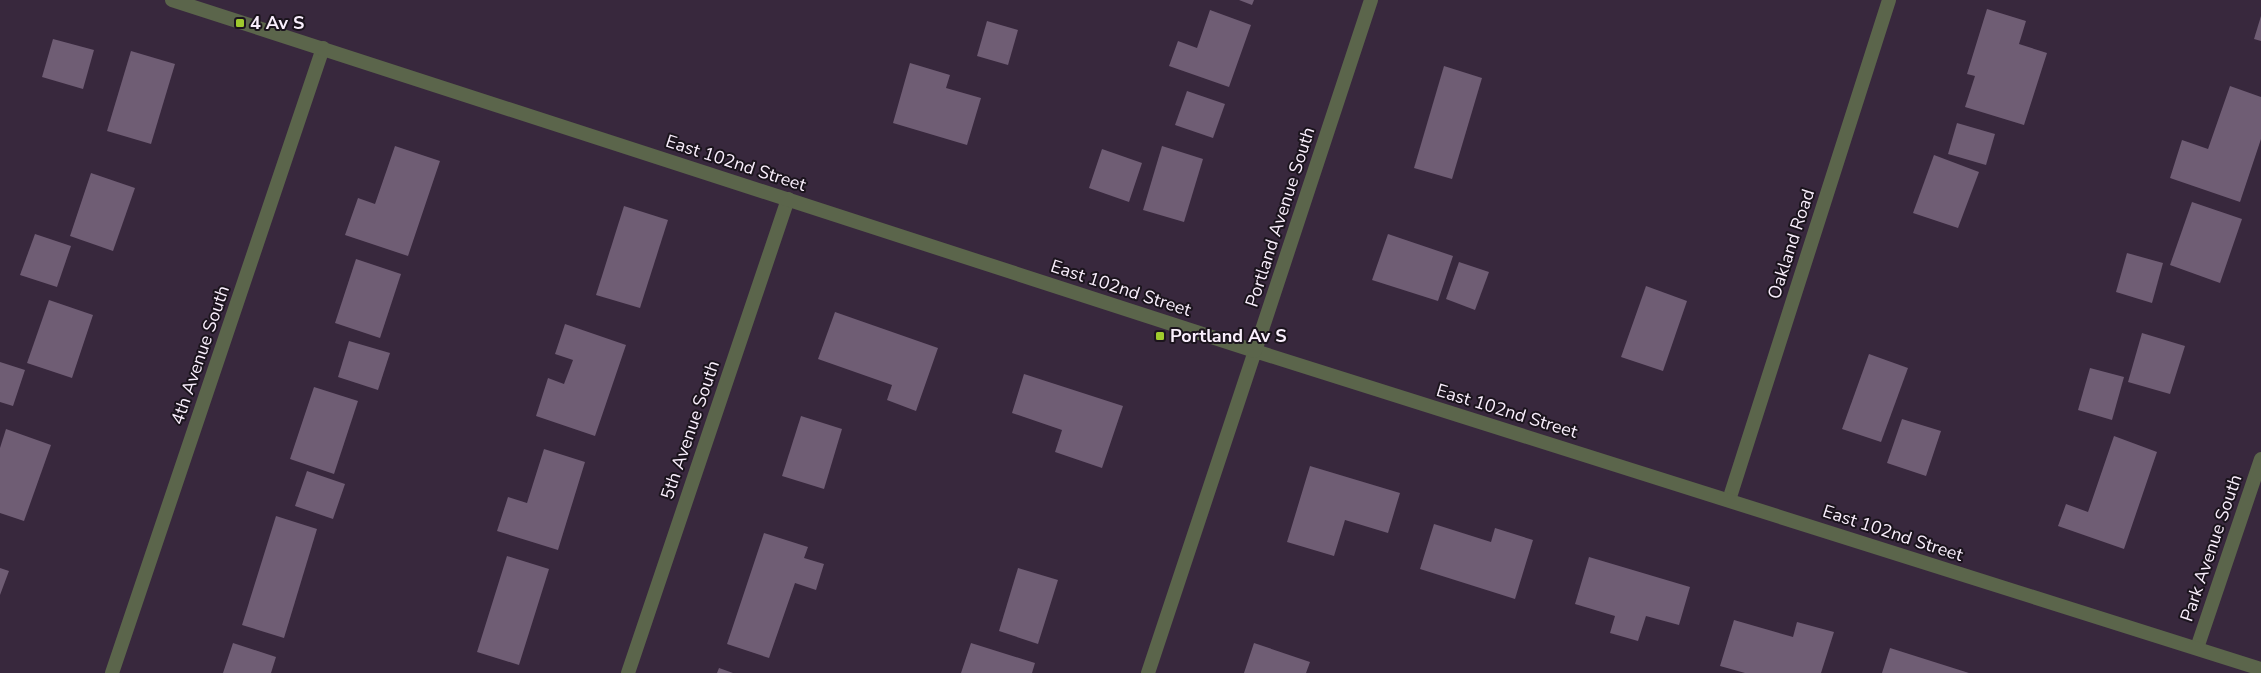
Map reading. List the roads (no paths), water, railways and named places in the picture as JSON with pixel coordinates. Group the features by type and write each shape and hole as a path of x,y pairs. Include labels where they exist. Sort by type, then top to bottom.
{"street":[{"name":"East 102nd Street","path":"172,0 1255,351 2261,668"},
{"name":"Portland Avenue South","path":"1148,673 1371,0"},
{"name":"Oakland Road","path":"1729,500 1889,0"},
{"name":"4th Avenue South","path":"112,673 323,48"},
{"name":"5th Avenue South","path":"628,673 788,199"},
{"name":"Park Avenue South","path":"2197,648 2261,459"}],"place":[{"name":"4 Av S","path":"240,23"},
{"name":"Portland Av S","path":"1160,336"}]}
